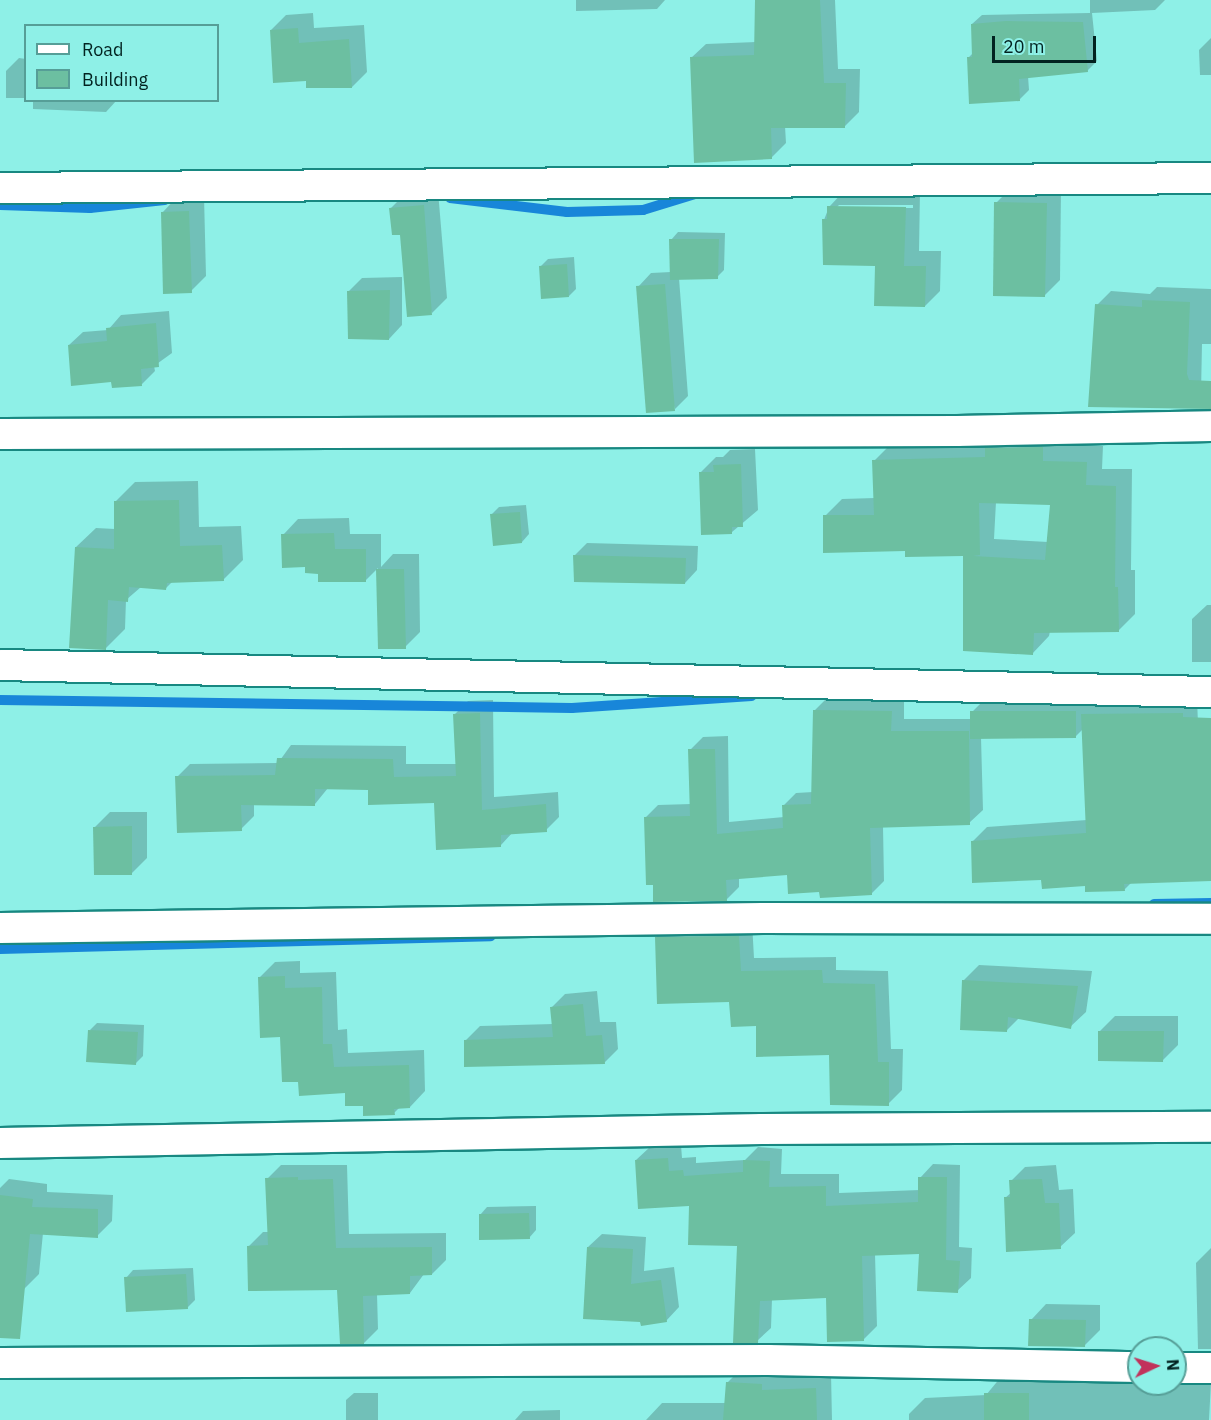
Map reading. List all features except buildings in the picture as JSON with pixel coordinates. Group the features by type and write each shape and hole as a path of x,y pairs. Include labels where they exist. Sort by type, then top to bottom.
{"street":[{"path":"0,188 1211,178"},
{"path":"0,434 957,431 1211,426"},
{"path":"0,665 1211,692"},
{"path":"0,928 763,918 1211,919"},
{"path":"0,1143 762,1129 1211,1127"},
{"path":"0,1364 768,1360 1127,1367"},
{"path":"1187,1368 1211,1368"}],"waterway":[{"path":"450,198 567,212 643,210 698,193"},
{"path":"0,205 90,208 165,200"},
{"path":"0,700 572,708 752,696"},
{"path":"1154,904 1211,903"},
{"path":"0,949 491,936"}]}
